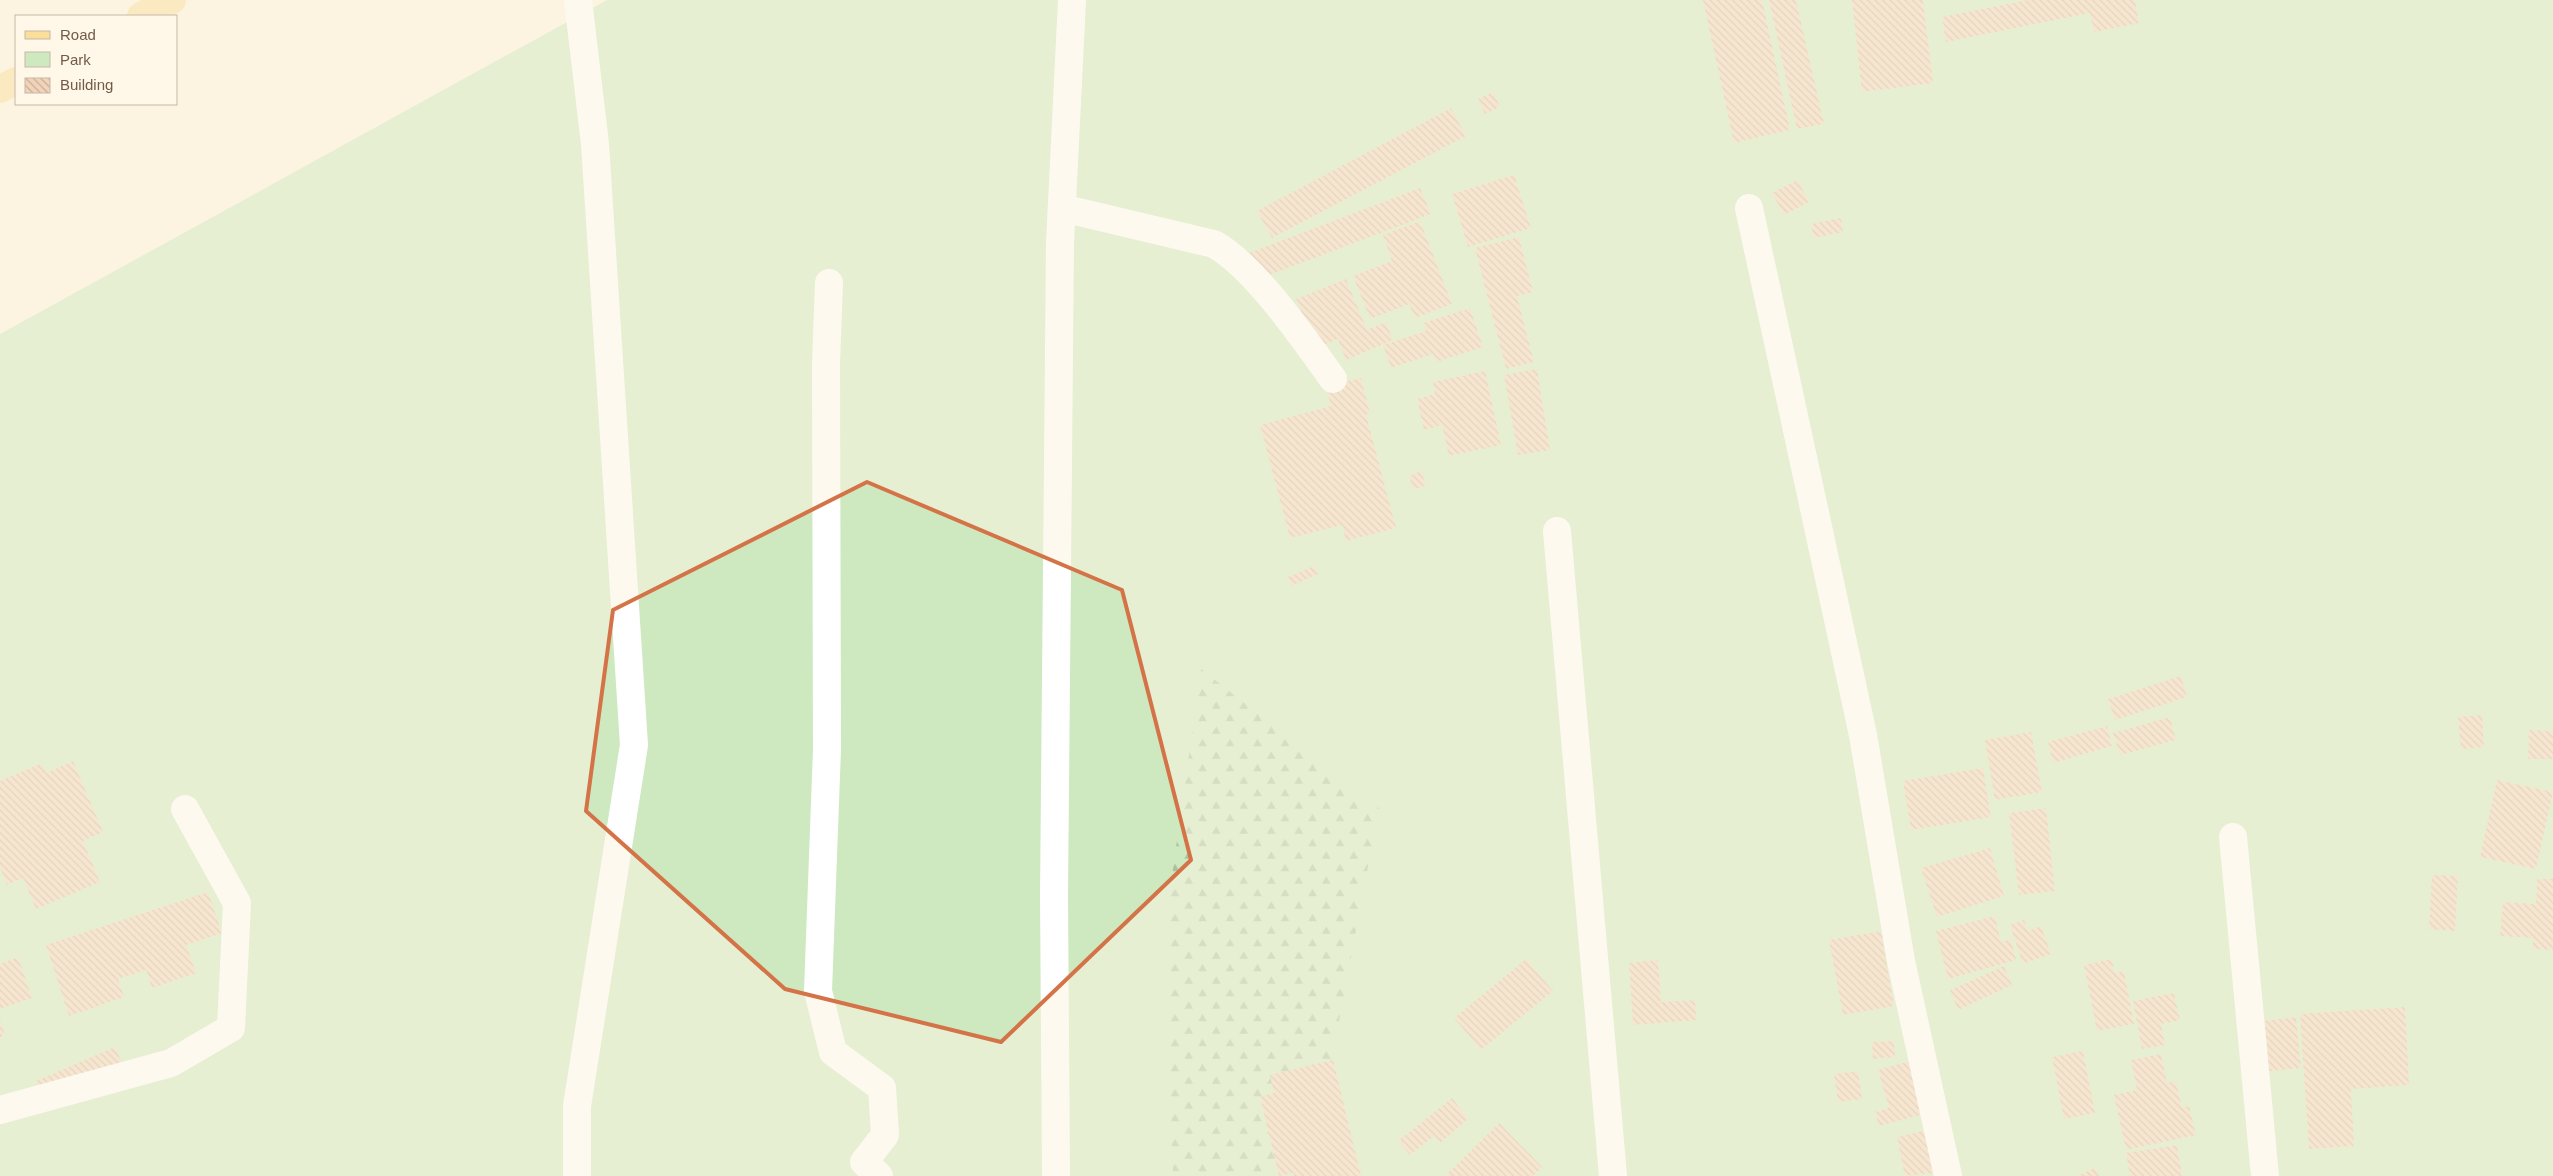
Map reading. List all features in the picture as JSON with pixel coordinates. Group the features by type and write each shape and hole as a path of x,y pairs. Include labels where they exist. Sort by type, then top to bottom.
{"main road":[{"path":"143,15 172,0"},
{"path":"0,89 15,82"}],"street":[{"path":"577,1176 577,1106 634,745 595,144 578,0"},
{"path":"1056,1176 1054,896 1062,208 1072,0"},
{"path":"1062,208 1214,244 1230,253 1302,336 1333,379"},
{"path":"1749,208 1863,735 1901,961 1948,1176"},
{"path":"829,283 826,364 827,749 818,991 833,1052 882,1088 885,1135 864,1162 880,1176"},
{"path":"1556,531 1613,1176"},
{"path":"0,1110 171,1063 231,1028 238,903 186,809"},
{"path":"2233,837 2265,1176"}],"highlighted area":[{"path":"867,482 1122,590 1191,860 1001,1042 785,989 586,811 613,610"}],"green space":[{"path":"607,0 2553,0 2553,1176 0,1176 0,334"},
{"path":"1201,669 1379,808 1310,1176 1173,1176 1165,926"}],"building":[{"path":"1703,0 1762,0 1790,130 1734,143"},
{"path":"1769,0 1796,0 1824,124 1797,129"},
{"path":"1852,0 1923,0 1933,83 1862,92"},
{"path":"2028,0 2135,0 2139,23 2094,32 2090,13 1946,42 1942,17"},
{"path":"1493,92 1500,107 1485,114 1478,99"},
{"path":"1451,108 1466,136 1272,238 1257,211"},
{"path":"1514,175 1531,228 1468,247 1452,194"},
{"path":"1797,180 1809,202 1784,215 1772,193"},
{"path":"1420,188 1431,214 1259,279 1249,253"},
{"path":"1841,218 1843,232 1814,238 1811,224"},
{"path":"1420,221 1452,304 1415,318 1409,304 1370,319 1353,276 1392,261 1383,235"},
{"path":"1519,237 1533,292 1517,296 1534,362 1506,369 1475,248"},
{"path":"1346,279 1367,330 1386,322 1393,340 1346,360 1338,339 1316,348 1296,299"},
{"path":"1470,308 1483,347 1436,362 1433,354 1391,368 1383,345 1426,331 1423,323"},
{"path":"1537,369 1550,450 1518,455 1504,375"},
{"path":"1485,371 1501,445 1449,456 1442,425 1424,430 1417,399 1435,394 1433,382"},
{"path":"1361,378 1370,413 1366,415 1396,528 1346,541 1342,525 1290,538 1260,425 1331,406 1326,387"},
{"path":"1421,471 1426,485 1414,490 1409,476"},
{"path":"1314,566 1318,574 1291,586 1288,577"},
{"path":"2181,676 2187,697 2115,720 2108,699"},
{"path":"2482,715 2484,747 2461,749 2458,717"},
{"path":"2170,717 2176,740 2120,755 2113,733"},
{"path":"2107,726 2112,746 2053,763 2048,742"},
{"path":"2529,730 2553,731 2553,759 2528,759"},
{"path":"2031,732 2042,792 1995,800 1985,740"},
{"path":"73,761 103,832 83,841 100,882 36,909 23,878 7,885 0,868 0,781 42,763 46,773"},
{"path":"1983,768 1991,817 1911,830 1903,781"},
{"path":"2497,780 2553,792 2536,869 2480,857"},
{"path":"2046,808 2055,891 2019,895 2009,813"},
{"path":"1990,848 2004,896 1937,917 1921,868"},
{"path":"2432,875 2458,876 2455,931 2429,929"},
{"path":"2537,879 2553,879 2553,950 2533,949 2533,938 2500,936 2503,902 2536,904"},
{"path":"208,892 222,933 186,945 196,973 152,988 146,970 118,979 124,997 69,1016 46,945"},
{"path":"1995,916 2001,942 2011,939 2016,960 1948,979 1936,931"},
{"path":"2024,920 2028,931 2041,926 2051,954 2023,964 2010,925"},
{"path":"1881,931 1894,1006 1843,1015 1829,940"},
{"path":"18,957 32,998 0,1009 0,964"},
{"path":"1526,959 1553,991 1481,1050 1454,1018"},
{"path":"2112,959 2114,973 2124,971 2134,1024 2097,1031 2084,965"},
{"path":"1658,960 1661,1002 1695,1000 1696,1020 1633,1025 1629,963"},
{"path":"2004,966 2012,985 1958,1010 1950,990"},
{"path":"2174,993 2180,1020 2161,1024 2165,1045 2142,1049 2133,1001"},
{"path":"2405,1007 2409,1085 2351,1089 2354,1146 2309,1149 2300,1014"},
{"path":"2296,1017 2301,1068 2263,1072 2258,1022"},
{"path":"0,1020 5,1035 0,1037"},
{"path":"1894,1041 1895,1057 1873,1059 1872,1042"},
{"path":"115,1047 122,1063 42,1097 36,1081"},
{"path":"2083,1051 2095,1113 2064,1119 2052,1057"},
{"path":"2161,1054 2167,1083 2176,1081 2182,1108 2189,1106 2196,1135 2126,1150 2114,1095 2137,1090 2131,1060"},
{"path":"1333,1060 1361,1176 1294,1176 1294,1173 1279,1176 1260,1097 1274,1093 1270,1075"},
{"path":"1914,1060 1928,1113 1879,1126 1875,1112 1889,1108 1878,1070"},
{"path":"1858,1071 1862,1099 1838,1102 1834,1074"},
{"path":"1452,1098 1468,1119 1440,1143 1434,1136 1410,1155 1398,1141"},
{"path":"1499,1123 1542,1167 1533,1176 1446,1175"},
{"path":"1927,1130 1936,1173 1905,1176 1897,1137"},
{"path":"2177,1145 2182,1176 2130,1176 2126,1153"},
{"path":"2095,1168 2099,1176 2077,1176"}]}
